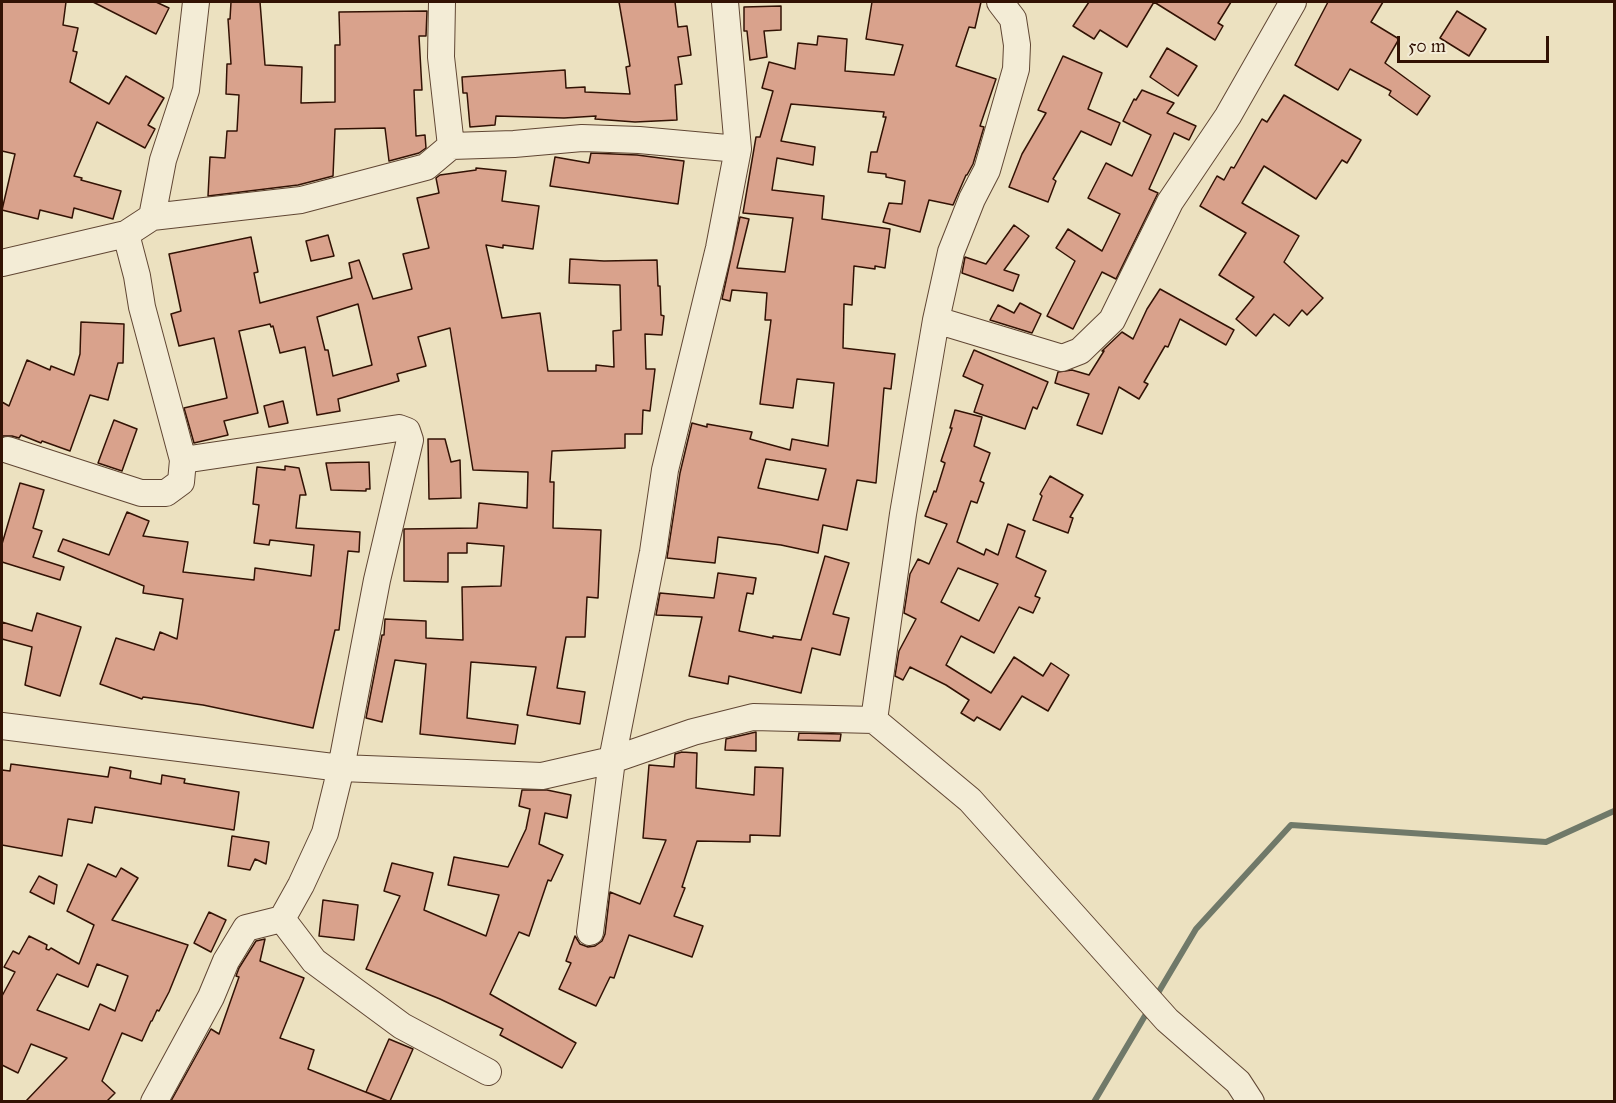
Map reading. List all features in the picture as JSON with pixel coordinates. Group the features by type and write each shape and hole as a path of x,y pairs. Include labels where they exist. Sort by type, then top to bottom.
{"street":[{"path":"152,217 163,160 186,90 196,2"},
{"path":"442,2 441,57 451,146"},
{"path":"590,932 612,760 653,552 664,470 719,248 738,149 725,2"},
{"path":"874,720 903,514 936,320 951,252 972,199 987,170 1016,69 1017,45 1013,19 1000,2"},
{"path":"936,320 1062,358 1080,351 1112,320 1170,202 1228,116 1293,2"},
{"path":"2,263 126,234 152,217 301,200 426,166 451,146 514,144 582,138 639,140 738,149"},
{"path":"8,450 141,493 166,493 181,482 183,460 142,307 126,234"},
{"path":"154,1101 211,997 226,961 246,928 282,919 301,885 325,832 341,768 377,580 410,440 407,432 399,428 183,460"},
{"path":"2,726 341,768 542,776 612,760 693,732 753,717 874,720 970,800 1167,1020 1238,1082 1251,1101"},
{"path":"282,919 314,961 402,1026 488,1072"}],"building":[{"path":"2,2 66,2 63,25 78,28 73,51 77,52 70,82 109,104 126,76 164,98 148,125 155,129 145,148 97,122 74,176 121,191 113,219 74,208 72,218 40,210 38,219 2,210 15,154 2,151"},
{"path":"93,2 156,2 169,8 156,34"},
{"path":"231,2 260,2 265,65 302,67 301,103 335,102 335,45 340,45 339,12 427,11 426,36 419,36 422,90 414,90 416,136 425,135 426,148 419,153 389,161 385,128 335,129 333,176 298,185 208,196 210,157 225,158 227,131 237,131 239,95 226,94 227,64 231,64 228,19 230,19"},
{"path":"619,2 675,2 678,27 687,26 691,55 678,57 682,84 675,85 677,120 635,122 595,119 596,116 564,118 496,116 495,125 470,127 467,93 463,93 462,77 565,70 566,88 585,87 585,92 630,94 626,67 630,66"},
{"path":"872,2 981,2 975,28 969,27 956,66 996,79 980,126 984,127 973,164 953,205 929,200 920,232 883,222 889,203 902,204 905,181 886,177 886,174 868,172 871,152 877,152 886,117 883,117 884,112 791,104 781,141 815,147 813,165 777,158 772,190 824,196 822,219 890,229 885,268 854,266 852,305 844,304 843,348 895,354 891,389 884,388 876,483 857,480 847,530 823,525 818,553 781,545 718,537 715,563 667,558 680,473 692,423 752,432 750,439 790,450 792,439 828,446 834,383 797,379 793,408 760,404 771,320 765,320 767,293 732,290 730,301 722,299 740,217 749,219 737,268 785,272 793,218 743,213 756,137 760,137 773,91 762,88 769,62 795,69 798,43 817,45 818,36 847,39 845,71 894,75 903,45 866,39","holes":["766,459 826,469 818,500 758,488"]},
{"path":"1089,2 1154,2 1127,47 1100,30 1094,39 1073,26"},
{"path":"1154,2 1231,2 1218,23 1223,26 1215,40"},
{"path":"1328,2 1383,2 1371,22 1399,39 1385,63 1430,96 1417,115 1389,95 1391,91 1350,69 1338,90 1295,65"},
{"path":"781,6 781,30 764,31 767,57 750,60 747,31 744,31 744,7"},
{"path":"1457,11 1486,29 1469,56 1440,38"},
{"path":"1167,48 1197,66 1178,96 1150,77"},
{"path":"1063,56 1102,73 1088,109 1120,123 1111,145 1081,131 1053,179 1056,181 1048,202 1009,187 1022,154 1046,113 1038,110"},
{"path":"1142,90 1174,103 1167,113 1196,126 1189,140 1174,133 1149,189 1158,193 1116,279 1102,272 1073,329 1047,316 1075,261 1056,248 1068,229 1102,251 1120,214 1088,198 1106,163 1132,176 1151,135 1123,121 1134,99 1136,100"},
{"path":"1284,95 1361,140 1347,163 1342,160 1316,199 1264,166 1242,203 1299,236 1284,262 1323,298 1307,315 1302,310 1289,326 1274,314 1256,336 1236,319 1254,297 1219,275 1246,233 1200,206 1217,176 1224,180 1231,167 1234,168 1262,119 1267,122"},
{"path":"591,153 637,155 684,161 678,204 550,186 555,157 589,163"},
{"path":"476,168 506,171 502,201 539,206 533,249 486,245 502,318 540,313 548,371 596,371 596,365 614,367 613,331 621,330 620,285 569,283 570,259 657,260 661,315 664,316 662,335 645,334 646,369 655,369 650,411 643,410 642,434 625,434 625,448 552,451 550,482 554,482 553,528 601,530 598,598 587,597 585,637 566,637 557,688 585,692 580,724 527,715 536,667 471,662 467,718 518,725 515,744 420,734 426,664 395,660 382,722 366,718 382,635 384,635 385,619 426,621 426,638 463,640 462,587 501,586 504,546 467,543 467,553 448,553 448,582 404,581 404,529 477,528 479,503 527,508 528,472 473,470 450,328 418,337 426,366 397,374 399,381 338,399 340,411 317,415 305,347 280,353 273,326 271,327 270,324 239,331 258,413 224,421 228,435 194,443 184,408 227,398 214,338 179,346 171,314 181,311 169,254 251,237 258,272 254,273 260,303 352,278 349,263 359,260 373,299 412,289 403,254 429,248 417,198 439,193 436,178 440,175 476,170","holes":["358,304 372,365 333,376 328,350 325,350 317,317"]},
{"path":"1014,225 1029,236 1004,270 1019,275 1013,291 962,273 965,257 986,264"},
{"path":"328,235 334,256 311,261 306,241"},
{"path":"1160,289 1234,330 1226,345 1180,319 1168,347 1165,346 1144,382 1148,384 1139,399 1119,387 1102,434 1077,425 1089,394 1055,383 1058,372 1072,370 1089,375 1104,351 1102,351 1122,332 1133,339 1147,309"},
{"path":"1020,303 1041,314 1032,333 990,320 998,305 1014,313"},
{"path":"81,322 124,324 123,363 118,363 108,400 90,395 70,451 21,435 19,438 2,436 2,402 9,406 27,360 50,370 51,366 74,375 80,354"},
{"path":"974,350 1048,382 1037,409 1033,407 1025,429 974,412 983,385 963,376"},
{"path":"283,401 288,423 269,427 264,406"},
{"path":"955,410 982,417 974,446 990,453 980,481 984,483 977,503 971,501 957,542 984,555 986,549 998,555 1008,524 1025,531 1016,557 1046,571 1035,596 1040,598 1033,613 1019,607 994,653 961,636 946,665 991,693 1014,657 1043,676 1051,663 1069,675 1048,711 1022,696 1000,730 977,717 974,721 961,713 969,700 946,685 910,667 903,680 895,676 899,651 916,619 904,613 910,574 918,559 929,564 947,524 925,516 934,491 936,492 945,463 941,461 952,428 950,428","holes":["958,568 998,584 979,621 941,602"]},
{"path":"114,420 137,429 122,471 98,463"},
{"path":"428,439 445,439 451,462 460,460 461,498 429,499"},
{"path":"369,462 370,489 366,491 331,490 326,463"},
{"path":"285,466 299,468 306,495 300,495 296,528 360,532 359,552 348,551 339,630 335,630 313,728 203,705 143,697 142,699 100,684 116,638 154,650 160,632 177,639 183,599 143,593 144,586 58,551 63,539 109,555 127,512 149,521 143,536 188,542 183,572 254,580 255,568 311,576 314,545 270,540 269,545 254,543 259,505 253,504 257,467 285,470"},
{"path":"1050,476 1083,495 1070,517 1073,518 1068,533 1033,520 1042,496 1040,494"},
{"path":"20,483 44,490 33,528 42,531 33,557 64,567 60,580 2,562 2,544"},
{"path":"825,556 849,563 833,614 849,618 840,655 812,648 801,693 729,676 728,684 689,676 702,617 656,615 660,593 714,598 718,573 756,578 753,594 747,593 739,631 773,638 773,636 801,640"},
{"path":"37,613 81,627 60,696 25,685 32,647 2,639 2,622 32,631"},
{"path":"756,732 756,751 725,750 726,739"},
{"path":"799,733 841,734 840,741 798,740"},
{"path":"697,753 696,788 754,795 755,767 783,768 780,836 750,835 750,842 697,841 682,887 685,888 674,916 703,926 692,957 629,935 614,978 610,977 596,1006 559,989 571,963 566,961 575,936 580,944 588,947 595,946 602,941 605,934 610,892 640,904 666,840 643,838 649,765 674,767 675,754"},
{"path":"11,764 108,777 110,767 131,771 130,778 161,784 162,775 185,779 184,783 239,792 234,830 95,807 92,823 68,819 62,856 2,845 2,770 10,771"},
{"path":"522,790 547,790 571,795 567,818 545,813 539,844 563,855 551,881 548,880 529,936 519,932 490,994 576,1043 562,1068 500,1035 503,1029 440,999 366,969 400,896 384,891 392,863 433,873 424,910 486,936 499,895 448,885 454,857 508,867 526,829 530,809 519,806"},
{"path":"232,836 269,842 266,864 255,859 250,870 228,866"},
{"path":"88,864 116,877 121,868 138,878 112,920 188,945 169,992 159,1011 157,1010 142,1041 122,1033 102,1081 115,1093 107,1101 26,1101 67,1058 31,1044 18,1073 2,1065 2,996 15,972 4,967 13,951 19,954 29,936 47,945 46,949 51,948 79,964 94,925 67,911","holes":["97,964 128,976 115,1011 100,1004 89,1030 37,1010 57,974 88,987"]},
{"path":"39,876 57,885 54,904 30,892"},
{"path":"323,900 358,905 354,940 319,936"},
{"path":"209,912 226,920 211,952 194,943"},
{"path":"265,939 260,961 304,978 280,1038 314,1050 308,1069 388,1101 171,1101 211,1029 219,1034 239,977 236,976 239,968 256,941"},
{"path":"389,1039 413,1049 390,1101 388,1101 366,1092"}],"waterway":[{"path":"1155,998 1196,929 1291,825 1546,842 1614,811"},
{"path":"1094,1102 1149,1009"}]}
